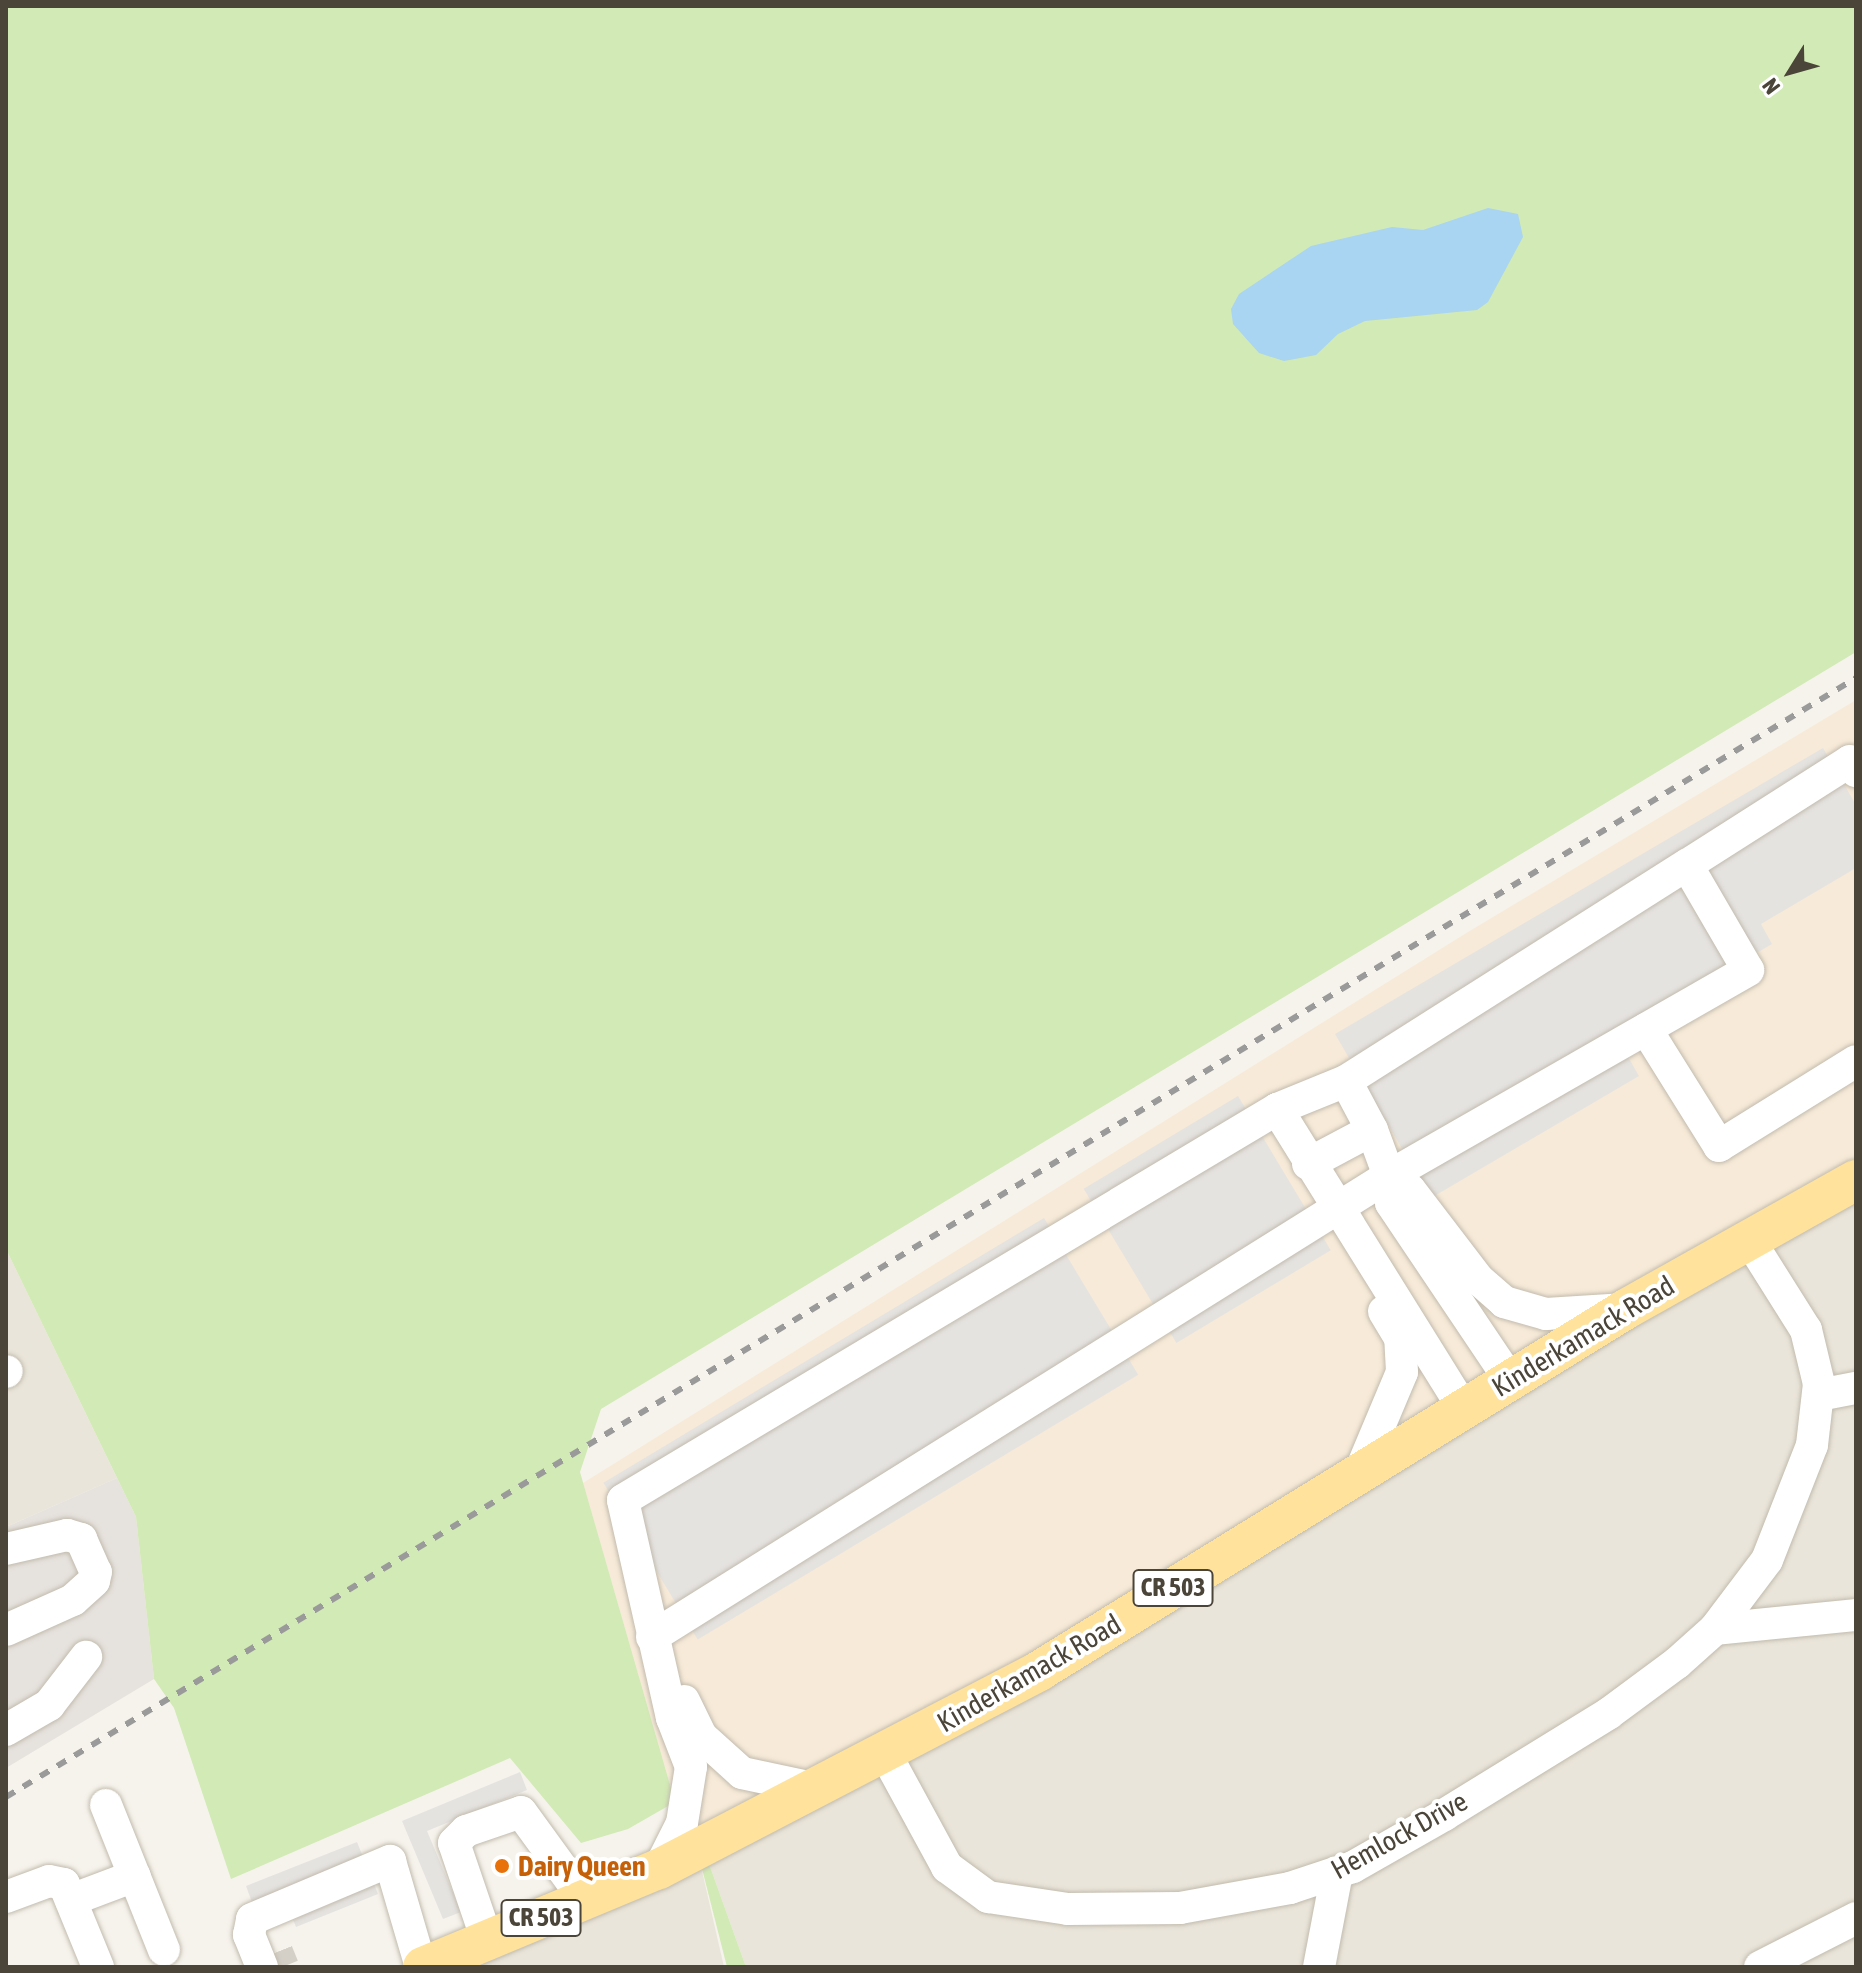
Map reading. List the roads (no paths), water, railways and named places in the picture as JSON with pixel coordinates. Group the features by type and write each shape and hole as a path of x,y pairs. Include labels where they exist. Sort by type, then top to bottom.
{"main road":[{"name":"Kinderkamack Road","path":"422,1967 659,1869 886,1755 1039,1671 1626,1309 1856,1180"}],"street":[{"path":"659,1869 682,1823 691,1767 672,1718 623,1500 1277,1109 1346,1081 1850,761 1856,771"},
{"path":"652,1637 1389,1176 1748,970 1687,865"},
{"path":"1646,1029 1719,1146 1856,1061"},
{"path":"1346,1081 1372,1130 1389,1176 1391,1203 1510,1380"},
{"path":"1277,1109 1335,1210 1350,1222 1463,1408"},
{"path":"1308,1164 1372,1130"},
{"path":"1389,1176 1410,1190 1478,1279 1504,1302 1546,1314 1626,1309"},
{"path":"1335,1210 1335,1230 1400,1338 1402,1372 1360,1472"},
{"name":"Hemlock Drive","path":"886,1755 947,1867 988,1897 1068,1909 1180,1908 1235,1900 1337,1873 1444,1815 1608,1714 1715,1629 1754,1584 1791,1507 1812,1445 1819,1395 1806,1330 1748,1238"},
{"path":"1819,1395 1856,1388"},
{"path":"6,1549 67,1535 81,1539 96,1572 94,1581 73,1600 6,1630"},
{"path":"1715,1629 1856,1615"},
{"path":"652,1637 701,1736 742,1773 817,1789"},
{"path":"6,1730 49,1705 86,1657"},
{"path":"106,1805 164,1950"},
{"path":"487,1940 454,1843 466,1831 521,1812 585,1900"},
{"path":"269,1960 248,1930 263,1912 390,1861 422,1967"},
{"path":"1319,1967 1337,1873"},
{"path":"68,1892 135,1876"},
{"path":"6,1897 49,1881 68,1892 98,1967"},
{"path":"1760,1967 1856,1918"}],"water":[{"path":"1488,208 1518,214 1523,237 1488,302 1477,310 1365,321 1338,334 1316,355 1284,361 1259,353 1233,324 1231,309 1239,294 1311,246 1392,227 1423,230"}],"tunnel":[{"path":"277,1952 283,1967"}],"railway":[{"path":"6,1797 1856,678"}],"place":[{"name":"Dairy Queen","path":"502,1866"}]}
